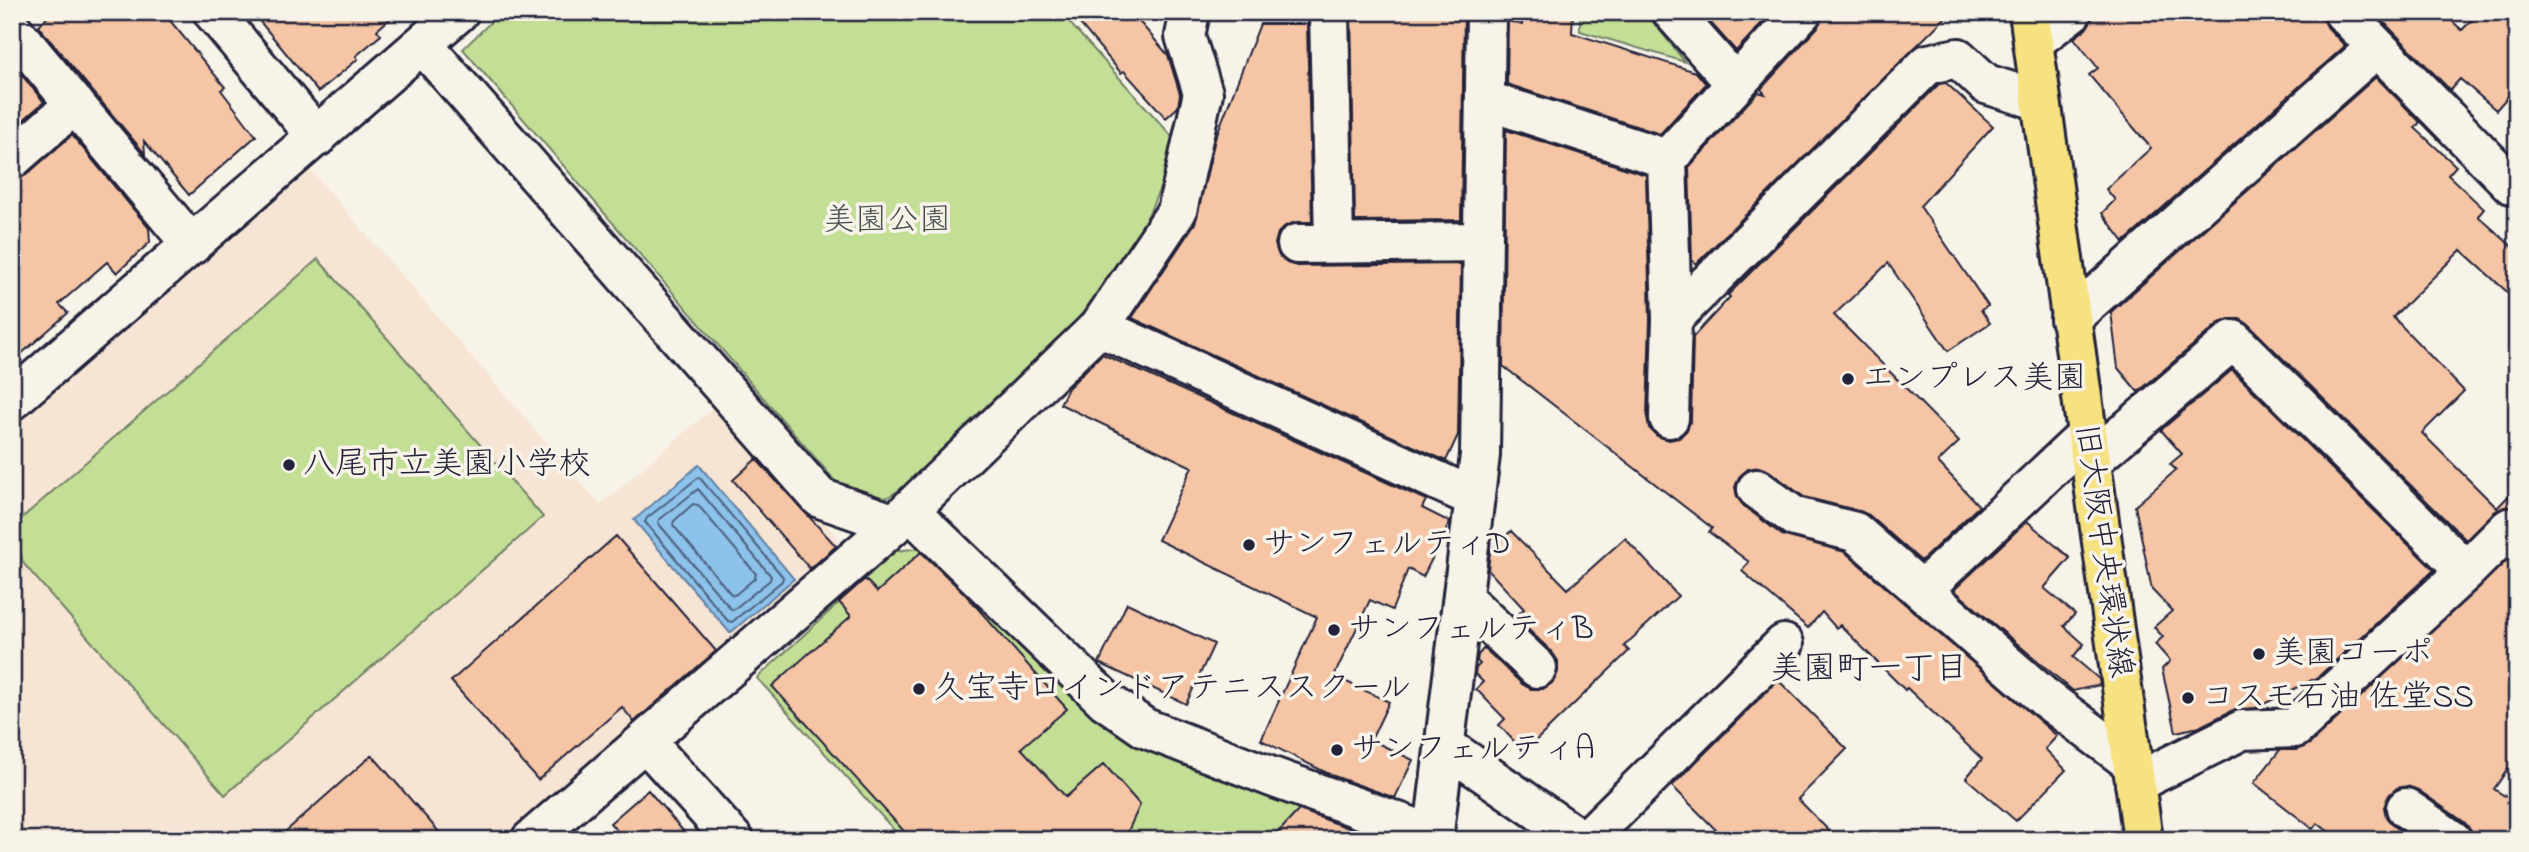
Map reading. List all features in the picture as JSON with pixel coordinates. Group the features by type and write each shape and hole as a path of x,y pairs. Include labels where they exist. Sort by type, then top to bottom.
{"main road":[{"name":"旧大阪中央環状線","path":"2031,27 2143,840"}],"street":[{"path":"213,12 317,137"},
{"path":"16,388 192,245 459,12"},
{"path":"1329,12 1334,243"},
{"path":"423,45 820,498 902,517 1106,701 1144,729 1434,837 1480,454 1486,12"},
{"path":"1672,12 1736,84"},
{"path":"1669,418 1672,319 1667,159 1802,12"},
{"path":"2031,27 2072,12"},
{"path":"2343,12 2515,183"},
{"path":"531,840 902,517 1098,327 1177,211 1203,93 1189,17"},
{"path":"12,29 192,245"},
{"path":"2070,319 2377,47"},
{"path":"1672,319 1928,64 1958,58 1986,83 2041,101"},
{"path":"1485,100 1667,159"},
{"path":"12,159 75,104"},
{"path":"1297,244 1483,243"},
{"path":"1098,327 1475,498"},
{"path":"1922,590 2088,449 2233,340 2466,571"},
{"path":"1757,489 1795,517 1855,533 2133,773 2242,730 2295,727 2466,571 2509,528"},
{"path":"1463,598 1537,668"},
{"path":"1445,746 1583,840 1784,645"},
{"path":"645,741 734,840"},
{"path":"2406,808 2452,840"}],"shaded area":[{"name":"八尾市立美園小学校","path":"309,168 600,505 720,402 838,538 833,563 514,840 12,840 12,425"}],"green space":[{"name":"美園公園","path":"501,12 1060,12 1179,144 1134,248 1072,326 917,480 884,499 835,481 463,49"},
{"path":"1580,12 1645,12 1685,62 1580,31"},
{"path":"318,259 543,517 225,795 23,563 14,525"},
{"name":"久宝寺口インドアテニススクール","path":"929,547 1083,699 1397,840 903,840 757,678 895,551"}],"water":[{"path":"699,465 794,579 730,633 634,520"}],"building":[{"path":"53,12 163,12 225,87 221,90 256,136 189,195 144,141 145,154 38,26"},
{"path":"252,12 398,12 377,30 381,35 356,56 358,59 318,92"},
{"path":"1070,12 1131,12 1168,55 1180,94 1178,107 1166,118 1124,71 1121,73"},
{"path":"1464,12 1461,220 1355,221 1351,13"},
{"path":"1522,12 1573,12 1572,33 1696,72 1706,84 1660,134 1507,84 1508,21 1522,25"},
{"path":"1701,12 1772,12 1736,51"},
{"path":"1823,12 1951,12 1696,264 1692,260 1689,167 1758,92 1765,94 1761,89 1818,27"},
{"path":"2096,12 2322,12 2327,27 2345,46 2124,242 2102,213 2115,200 2106,189 2151,148 2089,75 2098,68 2074,38 2086,29"},
{"path":"2374,12 2442,12 2462,30 2479,12 2517,12 2517,86 2496,110 2460,79 2450,90"},
{"path":"1260,24 1307,24 1312,222 1296,222 1285,226 1278,233 1275,244 1279,256 1287,263 1297,266 1461,264 1458,435 1446,461 1132,318 1195,223 1215,139"},
{"path":"12,63 44,102 12,130"},
{"path":"2376,77 2420,122 2415,128 2456,166 2448,175 2484,209 2478,216 2517,251 2517,301 2461,250 2393,317 2464,391 2422,433 2497,508 2517,487 2517,508 2504,507 2494,512 2466,540 2240,319 2219,323 2138,392 2118,368 2111,312"},
{"path":"1946,83 1993,126 1920,206 1988,306 1981,310 1990,323 1948,351 1888,263 1834,315 1959,442 1938,462 1979,506 1921,561 1869,515 1804,497 1769,471 1759,467 1748,469 1739,477 1735,487 1737,497 1744,506 1782,535 1845,552 2057,736 2045,749 2066,770 2016,821 1966,778 1982,759 1907,688 1905,690 1840,625 1836,628 1822,612 1808,628 1742,571 1749,562 1709,532 1712,528 1503,366 1506,130 1646,175 1650,319 1647,417 1649,428 1657,436 1669,440 1679,438 1687,430 1691,419 1693,337 1730,297 1728,295 1939,84"},
{"path":"72,135 149,228 150,242 117,273 107,262 59,304 68,313 12,362 12,180 26,175"},
{"path":"1102,354 1426,500 1422,508 1450,522 1423,577 1408,569 1392,610 1370,600 1334,676 1389,702 1371,740 1413,760 1395,798 1331,775 1261,740 1317,617 1158,540 1192,467 1060,404 1068,388"},
{"path":"2232,370 2434,570 2318,677 2256,708 2233,710 2199,727 2176,732 2162,669 2170,661 2155,644 2163,637 2154,627 2172,611 2152,590 2135,506 2176,470 2170,464 2182,454 2161,430"},
{"path":"756,459 836,546 810,569 733,480"},
{"path":"2027,521 2070,558 2044,588 2075,614 2064,626 2084,644 2073,657 2099,679 2100,685 2073,691 1954,590"},
{"path":"1511,531 1568,589 1625,538 1678,596 1624,646 1629,651 1524,752 1499,725 1505,719 1476,689 1483,682 1475,674 1480,664 1477,661 1478,655 1484,648 1522,684 1531,689 1543,689 1552,683 1558,672 1558,661 1552,652 1515,617 1524,609 1488,570 1490,551"},
{"path":"616,536 716,651 634,722 622,707 538,780 451,681"},
{"path":"2517,551 2517,756 2494,789 2517,804 2517,840 2474,840 2471,830 2464,822 2418,790 2407,786 2397,788 2389,795 2384,807 2386,817 2393,825 2413,840 2340,840 2317,823 2313,829 2254,783 2280,750 2296,750 2310,744"},
{"name":"久宝寺口インドアテニススクール","path":"921,552 965,594 1067,709 1021,748 1066,797 1104,764 1140,805 1124,840 912,840 772,686 851,616 839,602 865,579 877,592"},
{"path":"1127,603 1214,644 1186,704 1099,663"},
{"path":"1778,680 1847,749 1798,799 1838,840 1726,840 1672,786"},
{"path":"372,755 446,840 276,840"},
{"path":"648,790 691,840 625,840 610,823"},
{"path":"1299,810 1371,836 1371,840 1271,840"}],"place":[{"name":"エンプレス美園","path":"1848,379"},
{"name":"八尾市立美園小学校","path":"289,465"},
{"name":"サンフェルティD","path":"1249,545"},
{"name":"サンフェルティB","path":"1334,630"},
{"name":"美園コーポ","path":"2259,654"},
{"name":"久宝寺口インドアテニススクール","path":"919,689"},
{"name":"コスモ石油 佐堂SS","path":"2188,698"},
{"name":"サンフェルティA","path":"1337,750"}],"district":[{"name":"美園町一丁目","path":"1869,670"}]}
